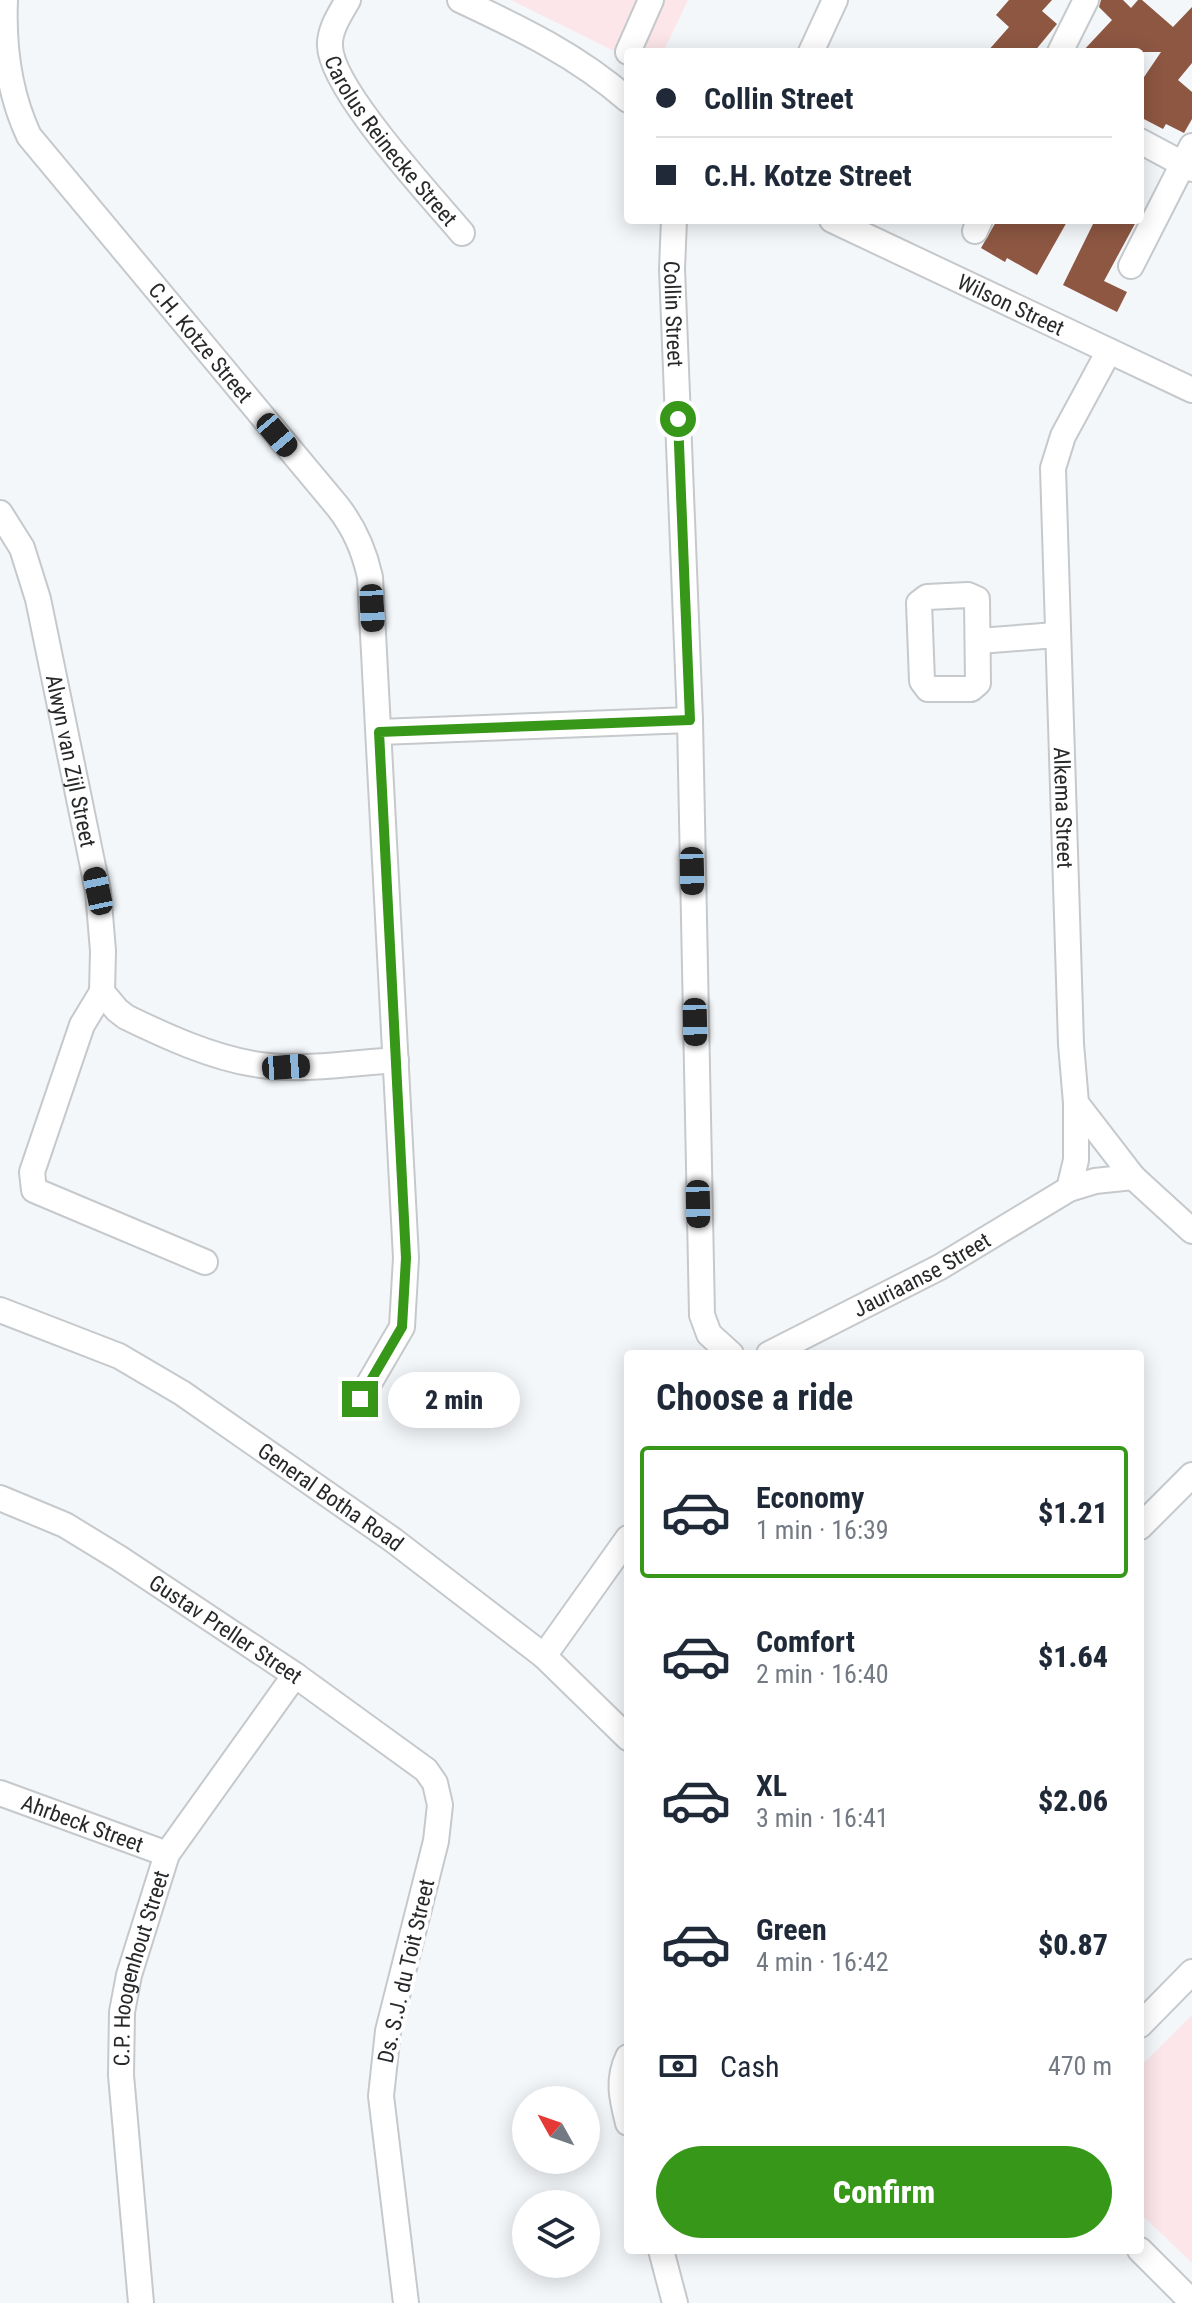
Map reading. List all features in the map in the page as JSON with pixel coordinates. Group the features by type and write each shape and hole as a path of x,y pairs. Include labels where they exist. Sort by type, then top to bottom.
{"street":[{"name":"C.H. Kotze Street","path":"5,0 4,26 12,93 29,136 338,507 359,541 370,577 406,1258 402,1327 360,1399"},
{"name":"Carolus Reinecke Street","path":"348,0 335,23 329,43 340,78 357,106 462,233"},
{"path":"460,0 540,39 591,69 620,93 624,72"},
{"path":"630,48 651,0"},
{"path":"813,48 835,0"},
{"path":"1062,48 1086,0"},
{"path":"1131,266 1189,160 1144,143"},
{"name":"Collin Street","path":"674,224 672,269 690,720 702,1315 709,1334 727,1350"},
{"name":"Wilson Street","path":"840,224 1192,390"},
{"name":"Alkema Street","path":"1076,1103 1071,1044 1056,635 1053,468 1063,436 1109,351"},
{"name":"Alwyn van Zijl Street","path":"0,513 22,548 38,599 98,891 103,951 102,992"},
{"path":"979,641 1056,635"},
{"path":"379,732 690,720"},
{"path":"205,1262 34,1190 32,1172 82,1025 102,992 126,1017 231,1059 255,1065 286,1067 396,1060"},
{"path":"1076,1103 1133,1177 1192,1231"},
{"path":"1069,1189 1076,1160 1076,1103"},
{"name":"Jauriaanse Street","path":"777,1350 940,1267 1069,1189 1095,1181 1133,1177"},
{"name":"General Botha Road","path":"2,1317 119,1356 182,1393 393,1540 544,1656 624,1734"},
{"path":"1144,1523 1192,1475"},
{"name":"Gustav Preller Street","path":"0,1498 65,1525 119,1558 295,1675 426,1770 435,1783"},
{"path":"544,1656 624,1544"},
{"name":"C.P. Hoogenhout Street","path":"141,2303 121,2075 122,2012 129,1975 167,1854 295,1675"},
{"name":"Ds. S.J. du Toit Street","path":"406,2303 381,2096 388,2031 436,1841 440,1805 435,1783"},
{"name":"Ahrbeck Street","path":"0,1793 167,1854"},
{"path":"1144,2021 1192,1972"},
{"path":"624,2070 621,2080 624,2109"},
{"path":"662,2254 675,2303"},
{"path":"1144,2254 1192,2302"}],"shaded area":[{"path":"511,0 688,0 665,48 624,48 624,56"},
{"path":"1192,2015 1192,2263 1144,2217 1144,2063"}],"building":[{"path":"1009,0 1052,0 1042,11 1057,24 1037,48 991,48 1009,27 996,15"},
{"path":"1101,0 1123,0 1131,8 1142,0 1173,27 1192,7 1192,63 1178,80 1192,92 1192,119 1184,133 1166,124 1163,129 1144,119 1144,77 1161,52 1144,52 1144,48 1086,48 1112,20 1099,7"},
{"path":"995,224 1066,224 1037,275 981,248"},
{"path":"1093,224 1135,224 1104,281 1127,292 1117,312 1063,285"}],"route":[{"path":"360,1399 402,1327 405,1303 406,1258 379,732 690,720 678,419"}]}
